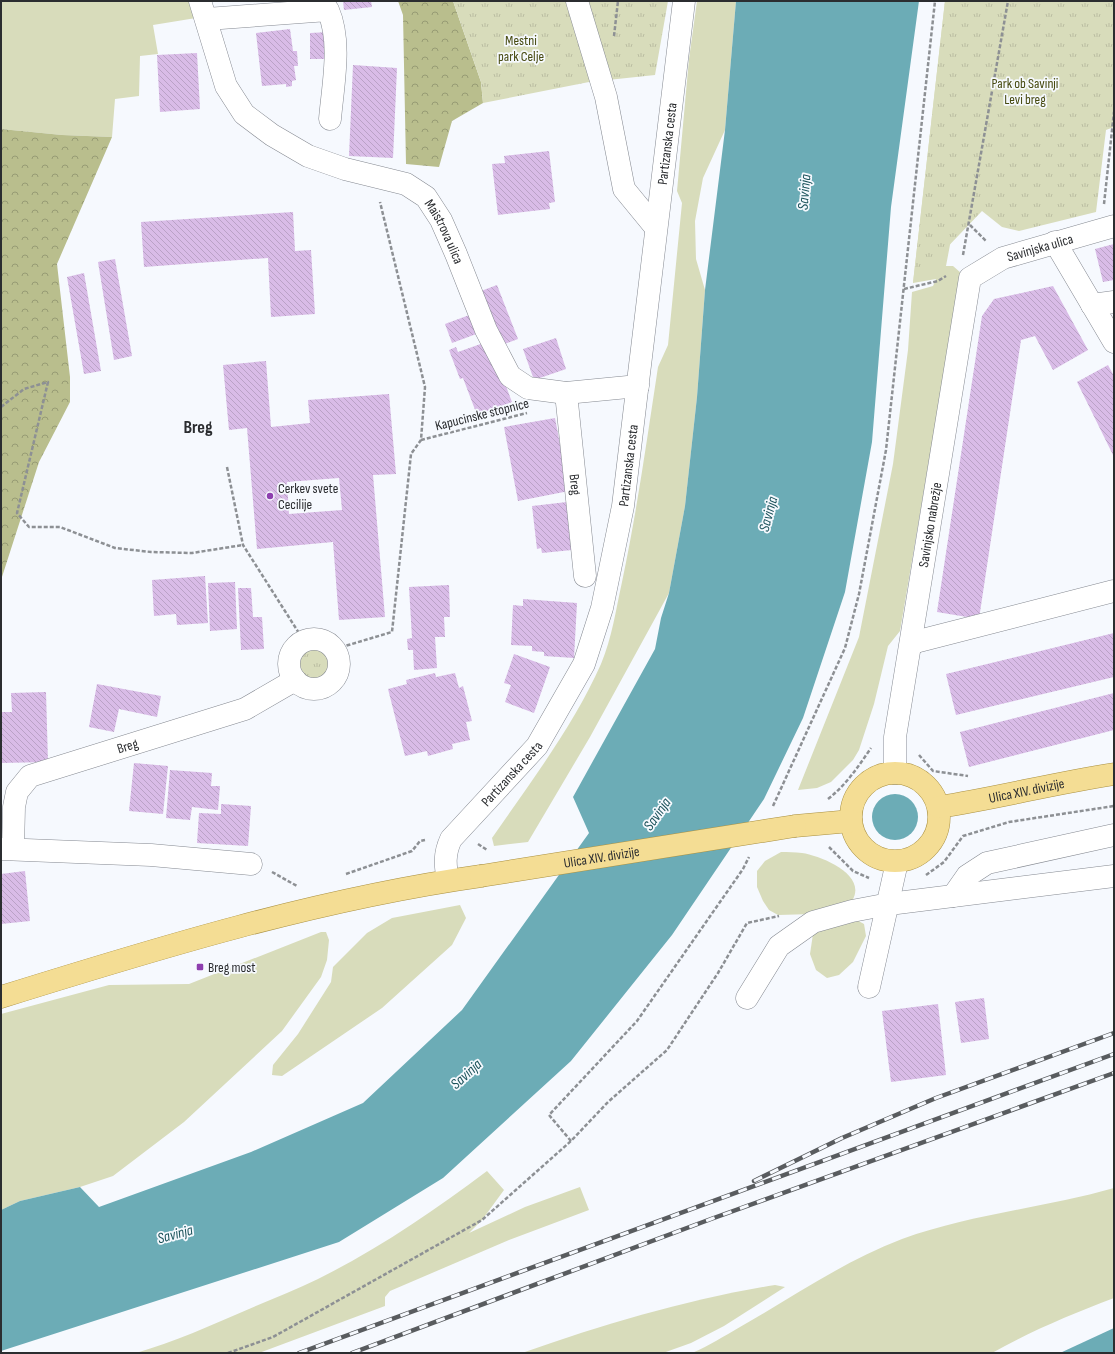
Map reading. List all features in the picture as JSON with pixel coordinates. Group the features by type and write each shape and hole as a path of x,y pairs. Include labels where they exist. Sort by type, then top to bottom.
{"main road":[{"path":"895,773 906,774 917,779 927,786 939,807 940,820 937,832 931,844 916,856 897,862 884,860 872,855 858,840 851,821 852,807 858,793 868,782 880,775 895,773"},
{"name":"Ulica XIV. divizije","path":"939,807 986,799 1063,782 1114,774"},
{"name":"Ulica XIV. divizije","path":"1,997 197,938 319,907 448,880 795,826 851,821"}],"street":[{"path":"577,1 606,97 624,189 656,228"},
{"name":"Partizanska cesta","path":"448,880 445,861 447,849 451,839 537,746 584,664 602,608 622,506 638,386 684,1"},
{"path":"203,10 328,10 333,23 335,58 330,119"},
{"name":"Maistrova ulica","path":"203,10 226,86 244,114 272,135 308,156 345,169 406,184 426,198 441,220 486,330 510,376 528,388 566,393 638,386"},
{"name":"Savinjska ulica","path":"961,270 1108,227"},
{"path":"1055,242 1114,342"},
{"name":"Savinjsko nabrežje","path":"895,773 895,737 911,642 961,270"},
{"path":"1092,305 1114,302"},
{"name":"Breg","path":"566,393 585,576"},
{"path":"911,642 1114,591"},
{"path":"312,639 326,642 335,649 340,664 336,677 328,686 315,690 303,687 295,680 289,664 293,650 304,640 312,639"},
{"name":"Breg","path":"251,864 151,855 7,849 17,792 30,776 245,709 295,680"},
{"path":"953,896 967,876 987,863 1114,835"},
{"path":"869,987 889,904 897,862"},
{"path":"747,998 779,946 813,922 852,911 889,904 1114,876"}],"path":[{"path":"772,807 847,641 859,594 886,450 936,1"},
{"path":"904,290 938,281 961,270 1008,1"},
{"path":"1108,227 1114,112"},
{"path":"335,649 392,632 411,454 421,440 425,387 379,197"},
{"path":"1,407 24,389 48,382 17,513 29,527 60,527 115,548 151,552 192,553 243,544"},
{"name":"Kapucinske stopnice","path":"421,440 533,411"},
{"path":"227,467 243,544 304,640"},
{"path":"827,800 838,792 855,772 879,735 912,738 916,752 933,771 972,777"},
{"path":"340,877 412,850 420,841 457,833 490,852"},
{"path":"571,1141 549,1115 637,1022 743,869 749,856"},
{"path":"864,882 869,879"},
{"path":"284,881 296,886 304,885"},
{"path":"228,1353 273,1337 482,1220 571,1141 608,1102 667,1050 718,973 747,923 782,915"}],"green space":[{"path":"1,1 192,1 196,18 153,25 158,54 140,56 139,96 115,99 112,137 62,135 1,129"},
{"path":"398,1 453,1 481,82 483,103 452,121 439,167 406,164 403,15"},
{"name":"Mestni park Celje","path":"453,1 668,1 655,75 589,82 483,103 481,82"},
{"path":"697,1 736,1 725,130 703,178 695,221 696,259 705,290 697,397 685,506 669,593 590,737 528,842 494,846 492,838 551,753 578,709 601,664 611,634 642,475 658,367 668,345 682,203 677,191 689,59"},
{"path":"945,1 996,1 946,266 953,266 961,273 900,631 888,646 874,704 859,750 853,760 831,782 817,788 798,790 859,637 893,464 908,350 912,292 933,286 936,279 913,283"},
{"name":"Park ob Savinji Levi breg","path":"945,1 1114,1 1114,127 1106,130 1096,212 1019,231 1002,227 982,211 913,283"},
{"path":"1,129 62,135 112,137 57,264 70,377 70,402 39,462 1,580"},
{"path":"315,646 325,649 330,654 333,664 330,674 325,679 315,682 305,679 300,674 297,664 300,654 305,649"},
{"path":"781,852 811,855 840,868 854,883 855,892 852,901 813,914 778,915 769,910 757,887 757,871 765,861"},
{"path":"460,905 466,918 452,945 382,1008 282,1076 272,1075 273,1065 298,1034 331,982 333,967 367,933 392,918"},
{"path":"853,918 864,924 866,936 853,962 839,975 827,978 816,970 810,954 813,934 821,926"},
{"path":"321,932 326,932 329,940 327,960 321,977 282,1031 184,1122 113,1176 80,1187 20,1201 1,1210 1,1014 109,985 189,984"},
{"path":"487,1171 504,1190 482,1220 469,1233 525,1207 580,1187 589,1210 509,1240 390,1291 385,1297 385,1306 259,1353 136,1353 193,1333 318,1279 405,1229 447,1201"},
{"path":"1114,1188 1114,1298 1052,1323 992,1353 692,1353 760,1316 839,1269 902,1239 954,1223 1061,1201"},
{"path":"775,1285 785,1287 724,1326 691,1343 663,1353 522,1353 647,1313 710,1297"}],"water":[{"name":"Savinja","path":"736,1 919,1 891,207 872,442 845,592 803,718 764,799 672,935 571,1061 443,1178 339,1242 1,1351 1,1210 20,1201 80,1187 99,1207 251,1152 363,1103 462,1010 589,833 573,797 655,649 661,618 669,593 685,506 697,397 705,290 725,130"},
{"path":"895,794 908,798 914,804 918,817 914,830 908,836 895,840 882,836 876,830 872,817 876,804 882,798"},
{"path":"1114,1328 1114,1353 1060,1353"}],"building":[{"path":"343,1 371,1 372,7 344,10"},
{"path":"290,29 293,51 297,51 298,66 294,66 296,80 292,81 292,86 286,87 286,84 262,86 256,33"},
{"path":"329,32 329,59 310,59 310,33"},
{"path":"197,53 200,109 160,112 157,55"},
{"path":"353,65 397,68 393,158 349,156"},
{"path":"549,151 555,202 549,203 550,209 498,215 492,164 505,163 504,156"},
{"path":"293,212 295,251 311,250 315,314 271,317 268,258 144,267 141,222"},
{"path":"1114,244 1114,280 1103,282 1095,249"},
{"path":"115,259 132,356 114,360 98,262"},
{"path":"84,273 101,371 84,374 67,277"},
{"path":"497,285 518,339 502,345 481,291"},
{"path":"1053,286 1088,350 1053,370 1035,336 1021,340 979,619 937,612 982,316 994,299"},
{"path":"472,314 479,333 452,343 445,324"},
{"path":"556,338 566,369 534,380 523,349"},
{"path":"489,341 512,402 477,415 463,378 460,379 449,350 456,347 458,352"},
{"name":"Cerkev svete Cecilije","path":"266,361 271,427 310,423 308,400 389,394 396,474 373,475 385,617 339,620 333,542 257,549 247,428 229,430 223,365","holes":["339,478 342,510 289,514 287,482"]},
{"path":"1108,365 1114,376 1114,457 1077,382"},
{"path":"555,418 569,491 518,501 504,427"},
{"path":"567,502 572,550 542,553 541,548 537,549 532,506"},
{"path":"205,576 208,623 177,625 176,614 154,616 152,580"},
{"path":"235,582 237,629 210,631 208,583"},
{"path":"449,585 450,617 444,617 445,637 435,637 437,668 414,670 413,650 408,650 407,639 412,638 409,587"},
{"path":"238,588 251,588 253,617 262,617 264,649 241,650"},
{"path":"523,599 577,603 574,658 544,656 544,652 532,651 532,646 511,645 513,605 523,606"},
{"path":"1114,633 1114,677 956,715 946,674"},
{"path":"514,654 550,667 534,713 505,702 511,685 504,683"},
{"path":"435,673 436,677 455,673 459,688 463,686 472,721 466,722 470,740 452,744 453,749 428,756 427,751 405,756 388,689 407,684 406,680"},
{"path":"97,684 161,696 157,717 119,709 114,732 89,727"},
{"path":"46,692 48,762 1,763 1,712 12,712 11,693"},
{"path":"1114,693 1114,730 969,767 960,732"},
{"path":"134,763 168,766 163,814 129,811"},
{"path":"170,770 212,773 211,786 220,786 218,810 192,807 190,820 166,818"},
{"path":"221,804 251,806 248,846 197,843 199,813 221,814"},
{"path":"25,871 30,921 1,924 1,874"},
{"path":"984,998 989,1039 961,1043 955,1002"},
{"path":"938,1004 946,1075 891,1082 882,1011"}],"railway":[{"path":"754,1181 842,1138 936,1098 1114,1033"},
{"path":"299,1353 1114,1054"},
{"path":"352,1353 711,1219 1114,1073"}],"place":[{"name":"Cerkev svete Cecilije","path":"270,496"},
{"name":"Breg most","path":"200,967"}],"district":[{"name":"Breg","path":"198,427"}]}
